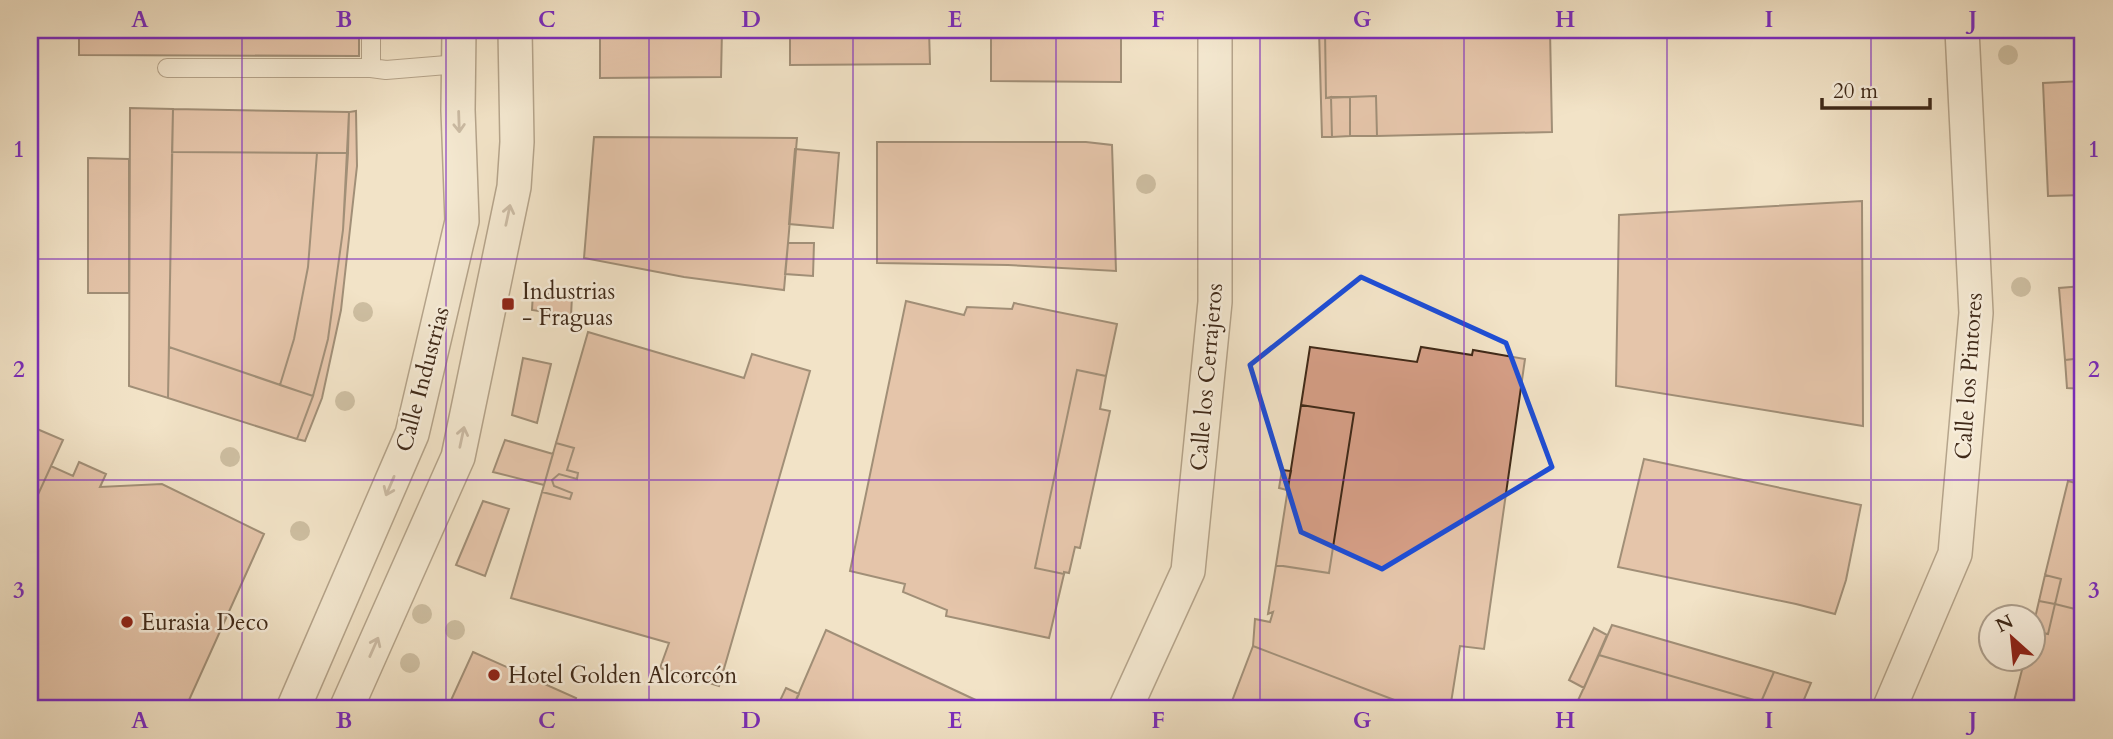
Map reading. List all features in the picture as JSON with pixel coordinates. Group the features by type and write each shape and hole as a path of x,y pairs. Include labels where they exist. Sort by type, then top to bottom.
{"street":[{"name":"Calle Industrias","path":"293,709 412,434 462,221 458,110 460,30"},
{"name":"Calle Industrias","path":"346,709 458,457 514,187 517,142 516,30"},
{"name":"Calle los Cerrajeros","path":"1125,709 1188,571 1215,302 1215,30"},
{"name":"Calle los Pintores","path":"1889,709 1955,554 1976,313 1962,30"}],"lane":[{"path":"371,30 371,68"},
{"path":"167,68 371,68 386,71 459,64"}],"highlighted area":[{"path":"1361,277 1506,343 1552,467 1382,569 1301,532 1250,365"}],"building":[{"path":"79,30 359,30 359,56 79,55"},
{"path":"600,30 722,30 721,77 600,78"},
{"path":"790,30 929,30 930,64 790,65"},
{"path":"991,30 1121,30 1121,82 991,81"},
{"path":"1319,30 1325,30 1326,98 1331,97 1332,137 1322,137"},
{"path":"1325,30 1550,30 1552,132 1377,136 1376,96 1326,98"},
{"path":"2083,81 2083,195 2048,196 2043,83"},
{"path":"1376,96 1377,136 1350,136 1350,97"},
{"path":"1376,96 1377,136 1350,136 1350,97"},
{"path":"1331,97 1350,97 1350,136 1332,137"},
{"path":"1331,97 1350,97 1350,136 1332,137"},
{"path":"130,108 173,109 168,398 129,386"},
{"path":"173,109 349,112 348,153 172,152"},
{"path":"356,111 357,166 341,310 322,398 305,441 297,439 313,396 328,339 343,230 349,112"},
{"path":"594,137 797,138 784,290 684,277 584,258"},
{"path":"877,142 1086,142 1112,145 1116,271 1008,265 877,263"},
{"path":"795,149 839,153 833,228 789,224"},
{"path":"172,152 317,153 308,267 294,339 280,385 169,347"},
{"path":"317,153 348,153 343,230 328,339 313,396 280,385 294,339 308,267"},
{"path":"88,158 129,159 129,293 88,293"},
{"path":"1862,201 1863,426 1616,386 1619,215"},
{"path":"788,243 814,243 813,276 785,274"},
{"path":"2083,286 2083,358 2065,360 2059,288"},
{"path":"533,293 572,296 571,316 532,310"},
{"path":"533,293 572,296 571,316 532,310"},
{"path":"906,301 964,315 967,307 1012,309 1014,303 1117,324 1106,376 1077,370 1035,568 1064,574 1049,638 946,616 947,610 903,592 905,584 850,571"},
{"path":"588,332 744,378 752,354 810,371 719,686 660,668 669,643 511,598 542,492 570,499 572,493 554,486 552,480 559,474 577,479 578,473 567,470 574,448 556,443"},
{"path":"169,347 313,396 297,439 168,398"},
{"path":"1310,347 1417,362 1421,347 1472,355 1473,350 1525,359 1484,649 1460,646 1450,709 1418,709 1253,646 1255,619 1270,622 1273,612 1268,614 1276,565 1329,573 1354,413 1301,405"},
{"path":"523,358 551,364 537,423 512,415"},
{"path":"2083,358 2083,389 2067,388 2065,360"},
{"path":"1077,370 1106,376 1100,409 1110,411 1080,548 1075,547 1069,573 1064,574 1035,568"},
{"path":"1301,405 1354,413 1329,573 1276,565"},
{"path":"1301,405 1354,413 1329,573 1276,565"},
{"path":"30,426 63,440 30,512"},
{"path":"505,440 553,454 544,485 493,472"},
{"path":"556,443 574,448 567,470 578,473 577,479 559,474 552,480 554,486 572,493 570,499 542,492"},
{"path":"556,443 574,448 567,470 578,473 577,479 559,474 552,480 554,486 572,493 570,499 542,492"},
{"path":"1644,459 1861,505 1846,580 1835,614 1618,567"},
{"name":"Eurasia Deco","path":"79,462 106,474 100,487 162,484 264,534 185,709 30,709 30,512 51,466 73,476"},
{"path":"1282,470 1291,471 1287,490 1279,488"},
{"path":"2068,481 2083,485 2083,611 2055,604 2061,579 2045,575"},
{"path":"483,501 509,509 485,576 456,565"},
{"path":"2045,575 2061,579 2055,604 2039,601"},
{"path":"2046,602 2055,604 2046,634"},
{"path":"2055,604 2083,611 2083,709 2012,709 2021,672 2046,672 2048,634"},
{"path":"1612,625 1774,672 1761,702 1599,655"},
{"path":"1594,628 1607,635 1584,688 1569,680"},
{"path":"826,630 995,709 792,709"},
{"path":"1253,646 1418,709 1229,709"},
{"name":"Hotel Golden Alcorcón","path":"473,652 576,698 571,709 447,709"},
{"path":"1599,655 1761,702 1787,709 1574,709"},
{"path":"1774,672 1811,683 1800,709 1787,709 1761,702"},
{"path":"786,688 799,694 792,709 776,709"},
{"path":"786,688 799,694 792,709 776,709"}],"place":[{"name":"Industrias - Fraguas","path":"508,304"},
{"name":"Eurasia Deco","path":"127,622"},
{"name":"Hotel Golden Alcorcón","path":"494,675"}]}
